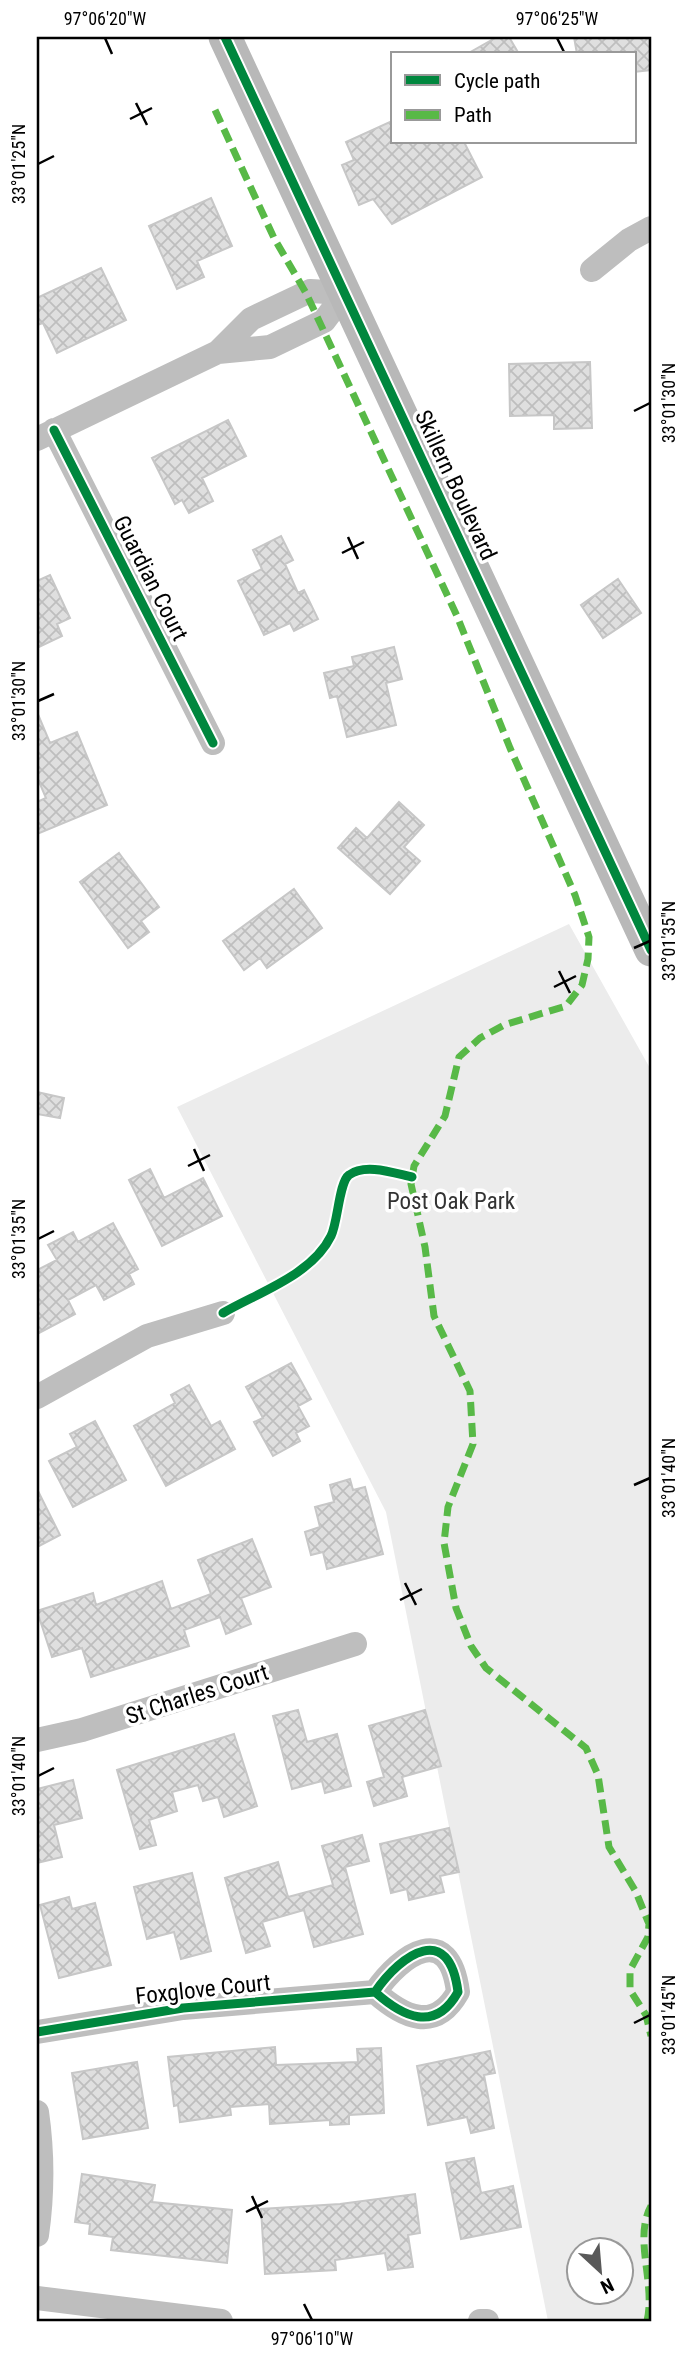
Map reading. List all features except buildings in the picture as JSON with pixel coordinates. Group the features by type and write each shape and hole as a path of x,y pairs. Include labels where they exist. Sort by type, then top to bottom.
{"street":[{"name":"Skillern Boulevard","path":"225,37 651,950"},
{"path":"592,270 629,240 651,229"},
{"path":"45,435 218,352 251,319 310,291 345,293"},
{"path":"218,352 270,347 324,321 345,293"},
{"name":"Guardian Court","path":"45,435 213,743"},
{"path":"37,1397 147,1336 223,1313"},
{"name":"St Charles Court","path":"37,1740 82,1730 355,1644"},
{"name":"Foxglove Court","path":"37,2032 183,2008 375,1992"},
{"path":"37,2112 42,2146 42,2199 37,2235"},
{"path":"37,2298 221,2321"},
{"path":"480,2321 487,2321"}],"green space":[{"name":"Post Oak Park","path":"569,924 651,1070 651,2321 548,2321 386,1512 177,1107"}],"marked path":[{"path":"215,110 274,238 306,293 457,616 510,748 575,895 589,937 588,959 582,985 566,1006 504,1025 480,1038 459,1057 445,1116 414,1166 411,1184 425,1247 434,1316 470,1391 473,1444 448,1507 444,1543 456,1608 471,1646 486,1668 586,1748 598,1775 609,1847 636,1892 649,1924 648,1937 630,1970 630,1990 646,2015 651,2036"},
{"path":"647,2321 649,2292 644,2233 651,2206"}],"cycle path":[{"path":"225,37 651,950"},
{"path":"54,430 213,743"},
{"path":"223,1313 298,1272 322,1250 331,1236 343,1186 349,1175 371,1169 412,1177"},
{"path":"37,2032 183,2008 375,1992 408,2014 429,2017 449,2005 458,1992 453,1970 445,1957 435,1951 423,1951 411,1956 398,1966 375,1992"}]}
